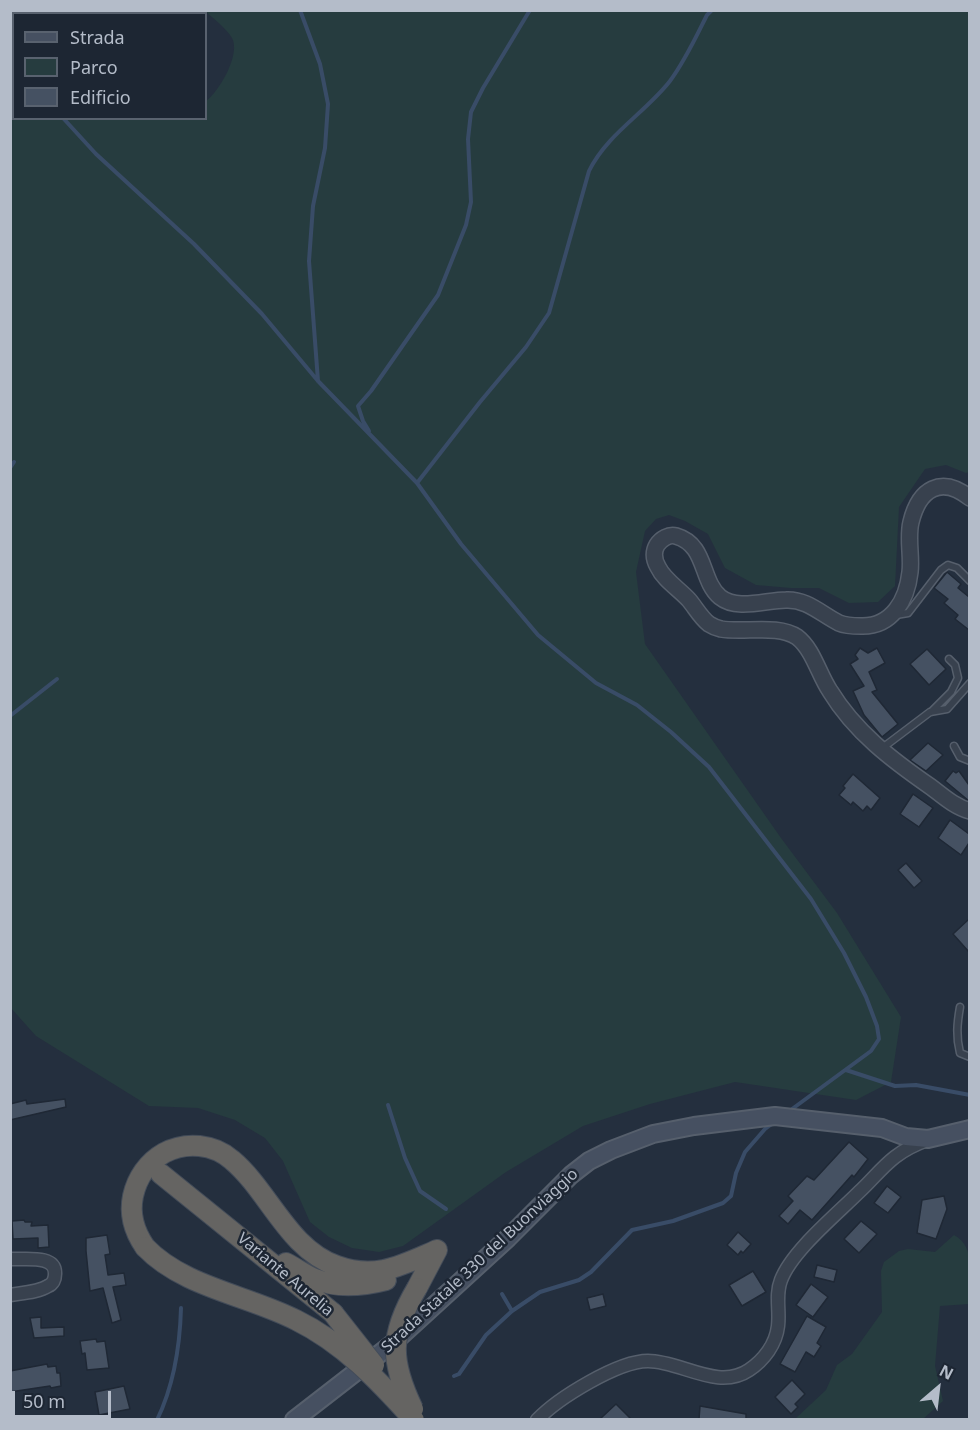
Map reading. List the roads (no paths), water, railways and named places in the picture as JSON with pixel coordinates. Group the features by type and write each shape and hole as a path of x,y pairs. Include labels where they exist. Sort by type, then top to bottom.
{"highway":[{"path":"416,1419 355,1359 322,1335 261,1304 181,1274 161,1262 145,1247 135,1229 131,1209 134,1189 138,1179 150,1164 165,1152 192,1145 213,1149 231,1158 304,1246 335,1265 358,1271 380,1271 392,1269 437,1250"},
{"name":"Variante Aurelia","path":"161,1174 333,1313 416,1419"},
{"path":"245,1242 316,1280 344,1286 368,1285 396,1277 437,1250"},
{"path":"416,1419 401,1385 396,1365 395,1346 404,1309 437,1250"}],"main road":[{"name":"Strada Statale 330 del Buonviaggio","path":"294,1419 392,1344 508,1238 571,1175 589,1161 611,1150 653,1134 694,1126 775,1116 882,1128 906,1137 928,1139 969,1130"}],"street":[{"path":"969,498 958,490 939,487 931,489 919,502 911,524 910,573 907,585 893,615 873,626 849,626 839,623 809,604 797,600 736,603 726,601 711,586 700,558 685,540 670,535 656,546 655,562 708,623 721,629 783,631 797,637 806,646 830,692 864,734 880,750 957,806 969,811"},
{"name":"Strada Statale 330 del Buonviaggio","path":"537,1419 568,1395 632,1363 648,1361 672,1365 714,1377 732,1376 748,1371 769,1351 775,1338 778,1326 779,1287 795,1257 894,1158 928,1139"},
{"path":"10,1259 46,1260 53,1266 56,1275 48,1287 10,1295"}],"lane":[{"path":"893,615 908,613 941,570 948,565 957,568 969,581"},
{"path":"880,750 930,712 951,692 958,678 955,665 949,659"},
{"path":"930,712 947,709 969,683"},
{"path":"954,746 960,757 969,761"},
{"path":"960,1007 956,1027 958,1044 960,1053 969,1057"}],"waterway":[{"path":"300,10 320,64 328,104 325,148 313,206 309,261 318,381"},
{"path":"369,431 358,406 438,295 466,225 471,202 468,139 471,112 530,10"},
{"path":"417,483 526,347 549,313 589,171 606,146 670,81 712,10"},
{"path":"65,120 96,154 194,244 262,314 318,381 417,483 461,544 538,635 596,683 637,705 709,767 811,899 844,953 866,997 877,1026 879,1039 871,1051 788,1112"},
{"path":"10,468 14,462"},
{"path":"10,716 57,679"},
{"path":"846,1070 895,1086 916,1085 970,1095"},
{"path":"388,1105 405,1158 420,1191 446,1209"},
{"path":"454,1376 459,1374 486,1335 512,1311 540,1292 579,1280 591,1272 632,1230 673,1221 723,1203 731,1196 736,1173 745,1152 773,1123"},
{"path":"502,1294 512,1311"},
{"path":"157,1420 168,1393 175,1365 181,1308"}]}
